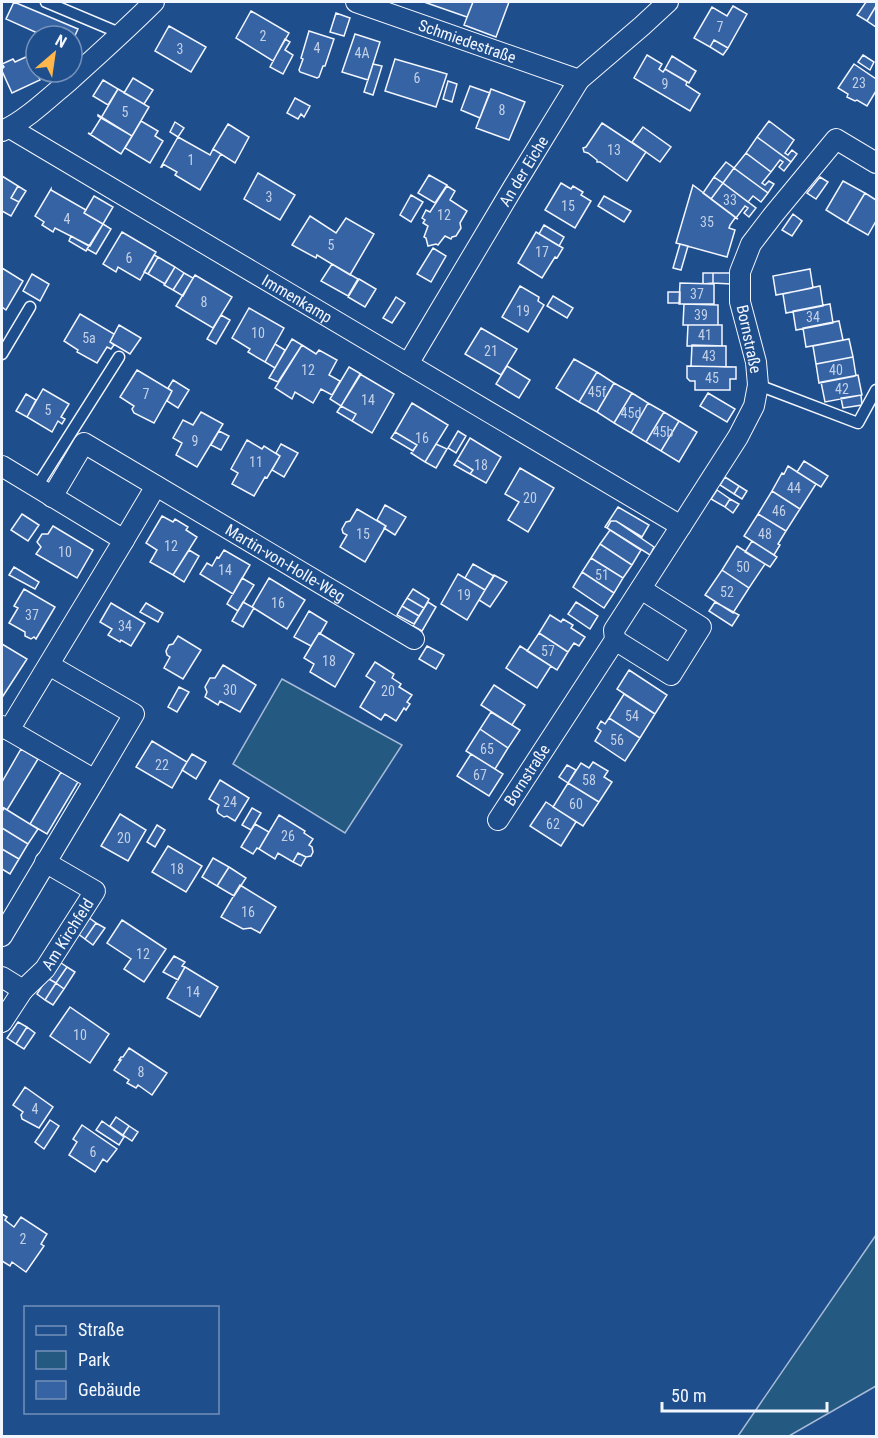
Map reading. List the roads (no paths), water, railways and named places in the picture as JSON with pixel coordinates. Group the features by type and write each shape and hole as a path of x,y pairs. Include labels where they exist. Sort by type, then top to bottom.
{"street":[{"path":"6,129 47,100 122,34 154,2"},
{"name":"Schmiedestraße","path":"356,2 579,80"},
{"name":"An der Eiche","path":"408,364 579,80 668,2"},
{"name":"Immenkamp","path":"6,129 681,526"},
{"name":"Bornstraße","path":"498,820 615,639 614,630 738,437 754,406 758,385 756,362 740,302 740,272 751,244 836,139 876,163"},
{"name":"Martin-von-Holle-Weg","path":"44,493 84,443 414,639"},
{"path":"2,466 124,540"},
{"path":"95,780 5,728 49,664 156,486"},
{"path":"615,639 671,675 701,627 640,589"},
{"path":"2,936 134,714 49,664"},
{"name":"Am Kirchfeld","path":"2,1022 23,990 45,969 95,891 45,862"},
{"path":"2,977 23,990"}],"lane":[{"path":"46,2 122,34"},
{"path":"2,354 30,307"},
{"path":"44,493 119,357"},
{"path":"758,385 858,423 876,390"}]}
